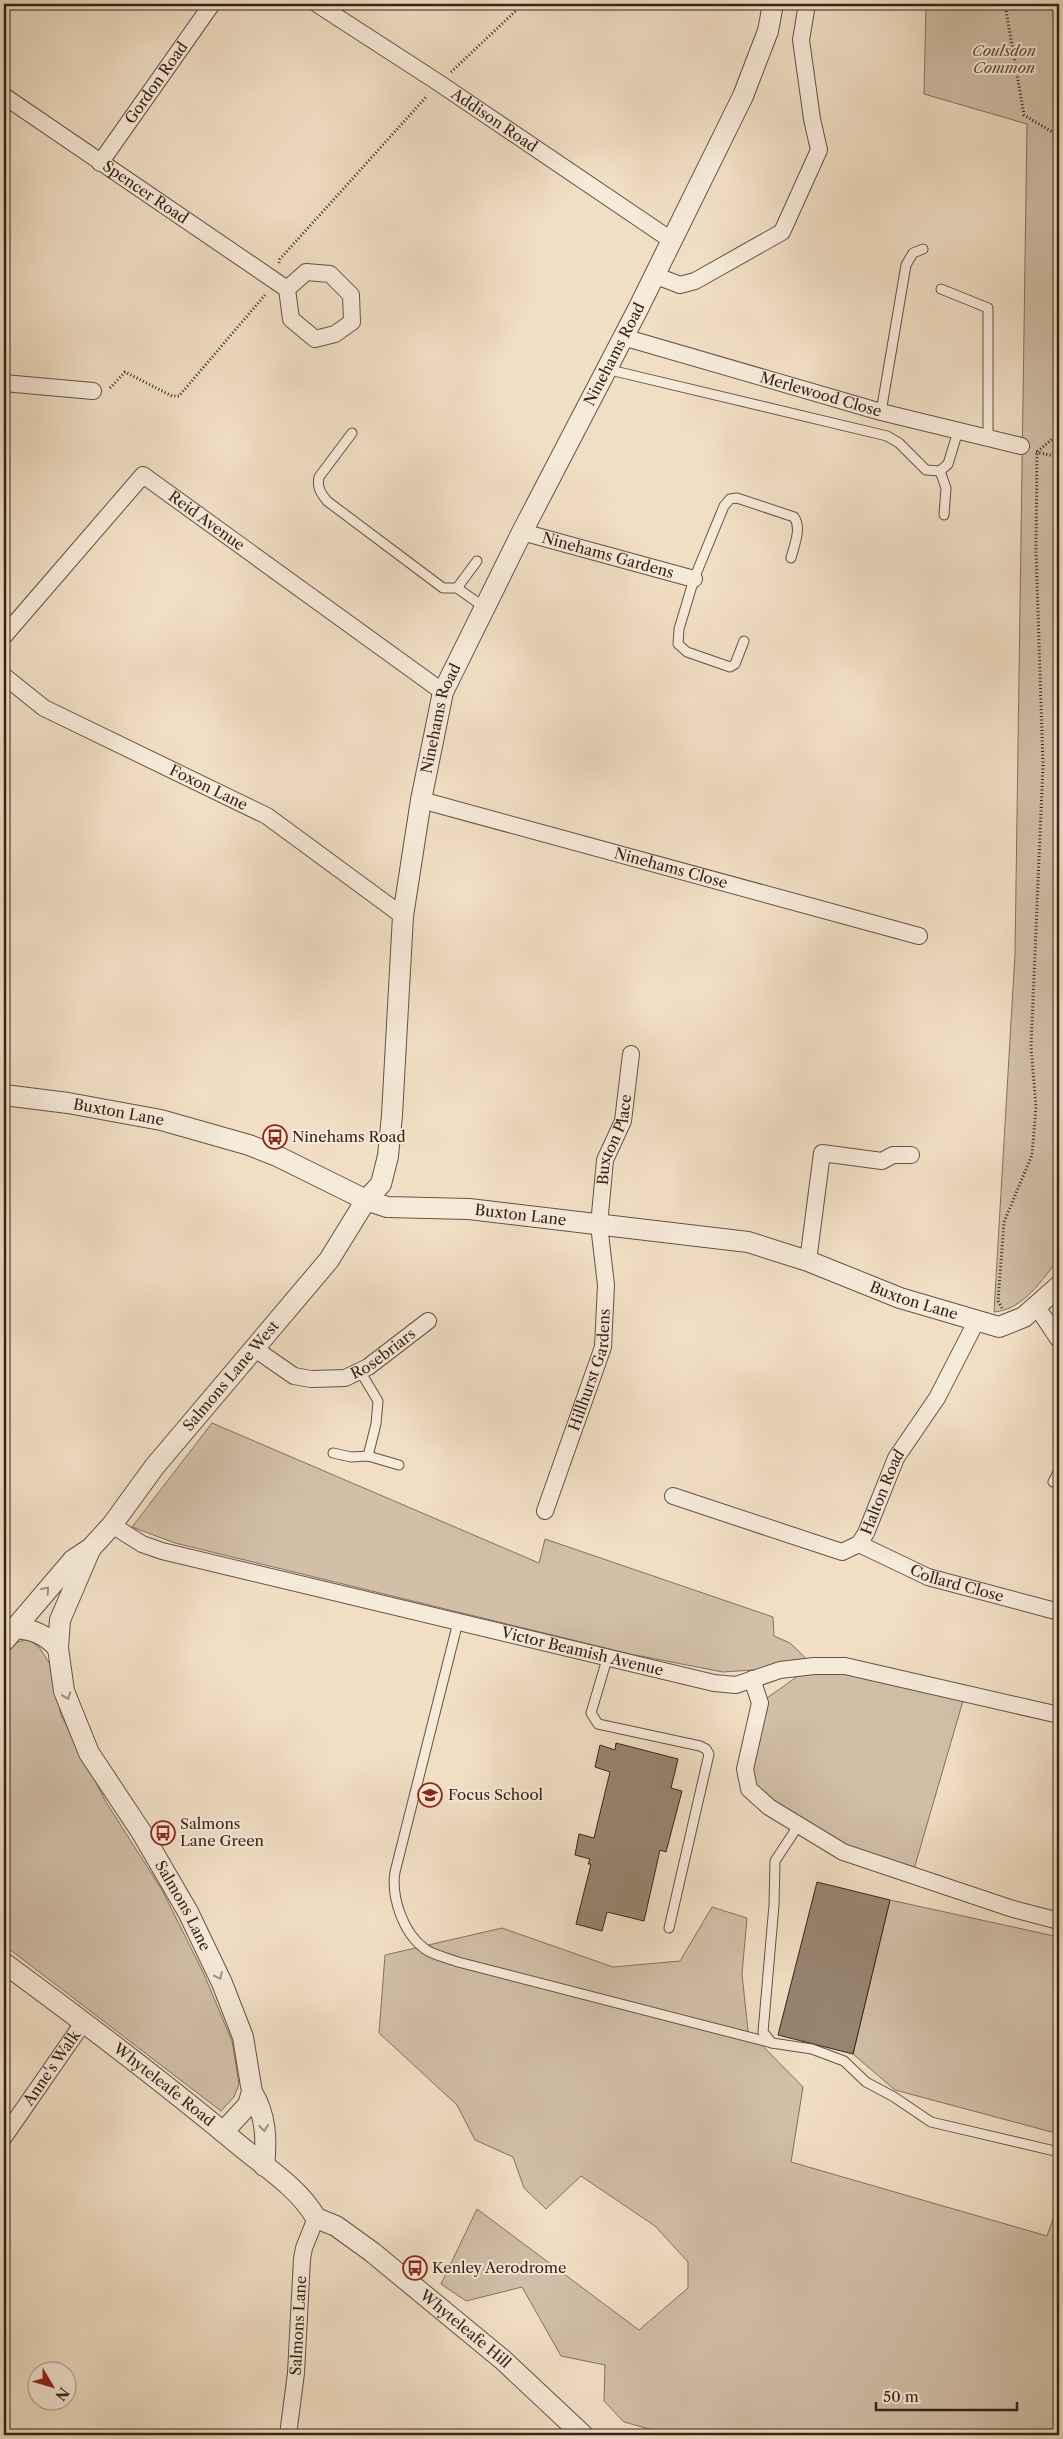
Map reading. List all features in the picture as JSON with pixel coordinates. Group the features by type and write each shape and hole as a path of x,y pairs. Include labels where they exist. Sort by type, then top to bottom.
{"street":[{"name":"Gordon Road","path":"100,163 212,4"},
{"name":"Addison Road","path":"317,4 439,83 671,240"},
{"name":"Ninehams Road","path":"366,1200 381,1184 388,1156 403,916 421,800 443,692 484,607 623,337 743,96 768,31 773,4"},
{"path":"654,275 680,285 695,281 782,232 819,150 812,119 801,40 807,4"},
{"name":"Spencer Road","path":"4,96 281,286"},
{"path":"306,272 330,274 352,295 352,322 336,334 315,339 291,319 281,286 306,272"},
{"name":"Merlewood Close","path":"623,337 881,412 1021,446"},
{"path":"4,383 93,391"},
{"name":"Reid Avenue","path":"4,636 143,475 443,692"},
{"name":"Ninehams Gardens","path":"522,532 694,579"},
{"name":"Foxon Lane","path":"4,676 44,708 267,816 403,916"},
{"name":"Ninehams Close","path":"421,800 919,936"},
{"name":"Buxton Place","path":"599,1225 604,1160 623,1121 631,1054"},
{"name":"Buxton Lane","path":"4,1095 68,1103 161,1120 240,1142 277,1156 366,1200 387,1207 409,1206 469,1209 748,1242 808,1261 900,1298 976,1322 999,1327 1010,1324"},
{"path":"808,1261 822,1153 882,1161 893,1155 911,1155"},
{"name":"Salmons Lane West","path":"9,1635 26,1612 73,1560 91,1548 112,1525 155,1466 329,1260 366,1200"},
{"name":"Hillhurst Gardens","path":"545,1511 603,1347 606,1285 599,1225"},
{"path":"1010,1324 1038,1307 1059,1286"},
{"path":"1038,1307 1059,1340"},
{"name":"Rosebriars","path":"255,1349 294,1376 311,1379 345,1378 360,1371 428,1322"},
{"name":"Halton Road","path":"673,1496 842,1552 859,1544 866,1533 896,1458 938,1398 976,1322"},
{"name":"Victor Beamish Avenue","path":"112,1525 142,1544 162,1551 714,1684 736,1685 780,1670 814,1666 845,1666 1059,1716"},
{"name":"Collard Close","path":"859,1544 928,1577 1059,1612"},
{"name":"Salmons Lane West","path":"58,1648 60,1620 91,1548"},
{"name":"Salmons Lane West","path":"9,1635 28,1629 44,1635 58,1648"},
{"name":"Salmons Lane","path":"58,1648 64,1691 88,1753 142,1833 188,1912 222,1983 243,2037 252,2092 262,2108 266,2147 264,2166"},
{"path":"752,1679 760,1704 745,1769 749,1789 798,1826 843,1852 1013,1909 1059,1921"},
{"name":"Whyteleafe Road","path":"4,1962 223,2132 308,2204 316,2218"},
{"name":"Anne's Walk","path":"4,2137 83,2023"},
{"path":"223,2132 248,2105 252,2092"},
{"name":"Salmons Lane","path":"288,2435 296,2373 302,2260 304,2248 316,2218"},
{"name":"Whyteleafe Hill","path":"316,2218 336,2226 372,2252 503,2360 584,2435"}],"lane":[{"path":"881,412 906,265 913,253 923,249"},
{"path":"941,289 988,308 988,438"},
{"path":"606,369 887,436 899,443 926,470 940,471 948,464 958,431"},
{"path":"352,433 319,477 318,486 321,493 327,500 442,588 457,588 484,607"},
{"path":"940,471 946,488 944,514"},
{"path":"744,640 735,664 730,667 688,652 678,644 680,629 694,579 724,506 730,499 736,498 794,517 798,522 798,529 791,558"},
{"path":"457,588 477,561"},
{"path":"360,1371 378,1401 376,1424 368,1456"},
{"path":"333,1453 351,1458 368,1456 399,1465"},
{"path":"1053,1482 1059,1470"},
{"path":"458,1622 393,1886 400,1913 410,1932 425,1950 458,1962 772,2043 812,2049 844,2061 866,2082 894,2097 930,2122 1059,2152"},
{"path":"607,1658 591,1713 598,1724 700,1746 706,1749 709,1754 669,1928"},
{"path":"772,2043 763,2032 774,1905 775,1861 798,1826"}],"path":[{"path":"93,391 105,394 125,372 172,396 180,396 281,286 280,259 439,83 523,4"},
{"path":"1005,4 1024,115 1059,136"},
{"path":"1010,1324 998,1301 1004,1222 1032,1155 1036,1107 1031,1047 1043,765 1036,550 1037,452 1059,433"},
{"path":"1021,446 1059,457"}],"green space":[{"name":"Coulsdon Common","path":"926,4 1059,4 1059,1258 1039,1284 1023,1300 1014,1306 994,1312 1015,954 1027,124 924,94"},
{"path":"212,1423 539,1563 545,1539 773,1617 774,1636 790,1643 814,1666 965,1694 912,1876 843,1852 749,1789 760,1703 812,1666 723,1672 630,1654 175,1543 132,1527"},
{"path":"28,1639 39,1647 50,1664 61,1715 106,1802 162,1890 203,1972 232,2041 239,2084 234,2097 221,2111 4,1945 4,1656 15,1643"},
{"path":"890,1900 1059,1937 1059,2134 895,2090 853,2054"},
{"path":"712,1907 747,1918 742,1974 748,2031 803,2087 791,2162 1047,2236 1059,2202 1059,2435 671,2435 624,2422 604,2401 605,2365 561,2356 522,2287 466,2301 441,2284 477,2209 639,2330 688,2288 688,2262 655,2226 581,2176 546,2209 524,2188 513,2157 475,2140 457,2105 379,2033 385,1955 502,1928 613,1967 680,1961"}],"building":[{"path":"616,1743 678,1759 671,1788 682,1791 666,1852 660,1850 644,1921 607,1912 602,1931 576,1924 591,1864 588,1864 590,1859 575,1855 579,1834 594,1838 610,1772 595,1767 600,1745 615,1750"},
{"path":"817,1882 890,1900 853,2054 778,2035"}],"place":[{"name":"Ninehams Road","path":"275,1137"},
{"name":"Focus School","path":"430,1795"},
{"name":"Salmons Lane Green","path":"163,1833"},
{"name":"Kenley Aerodrome","path":"415,2268"}]}
